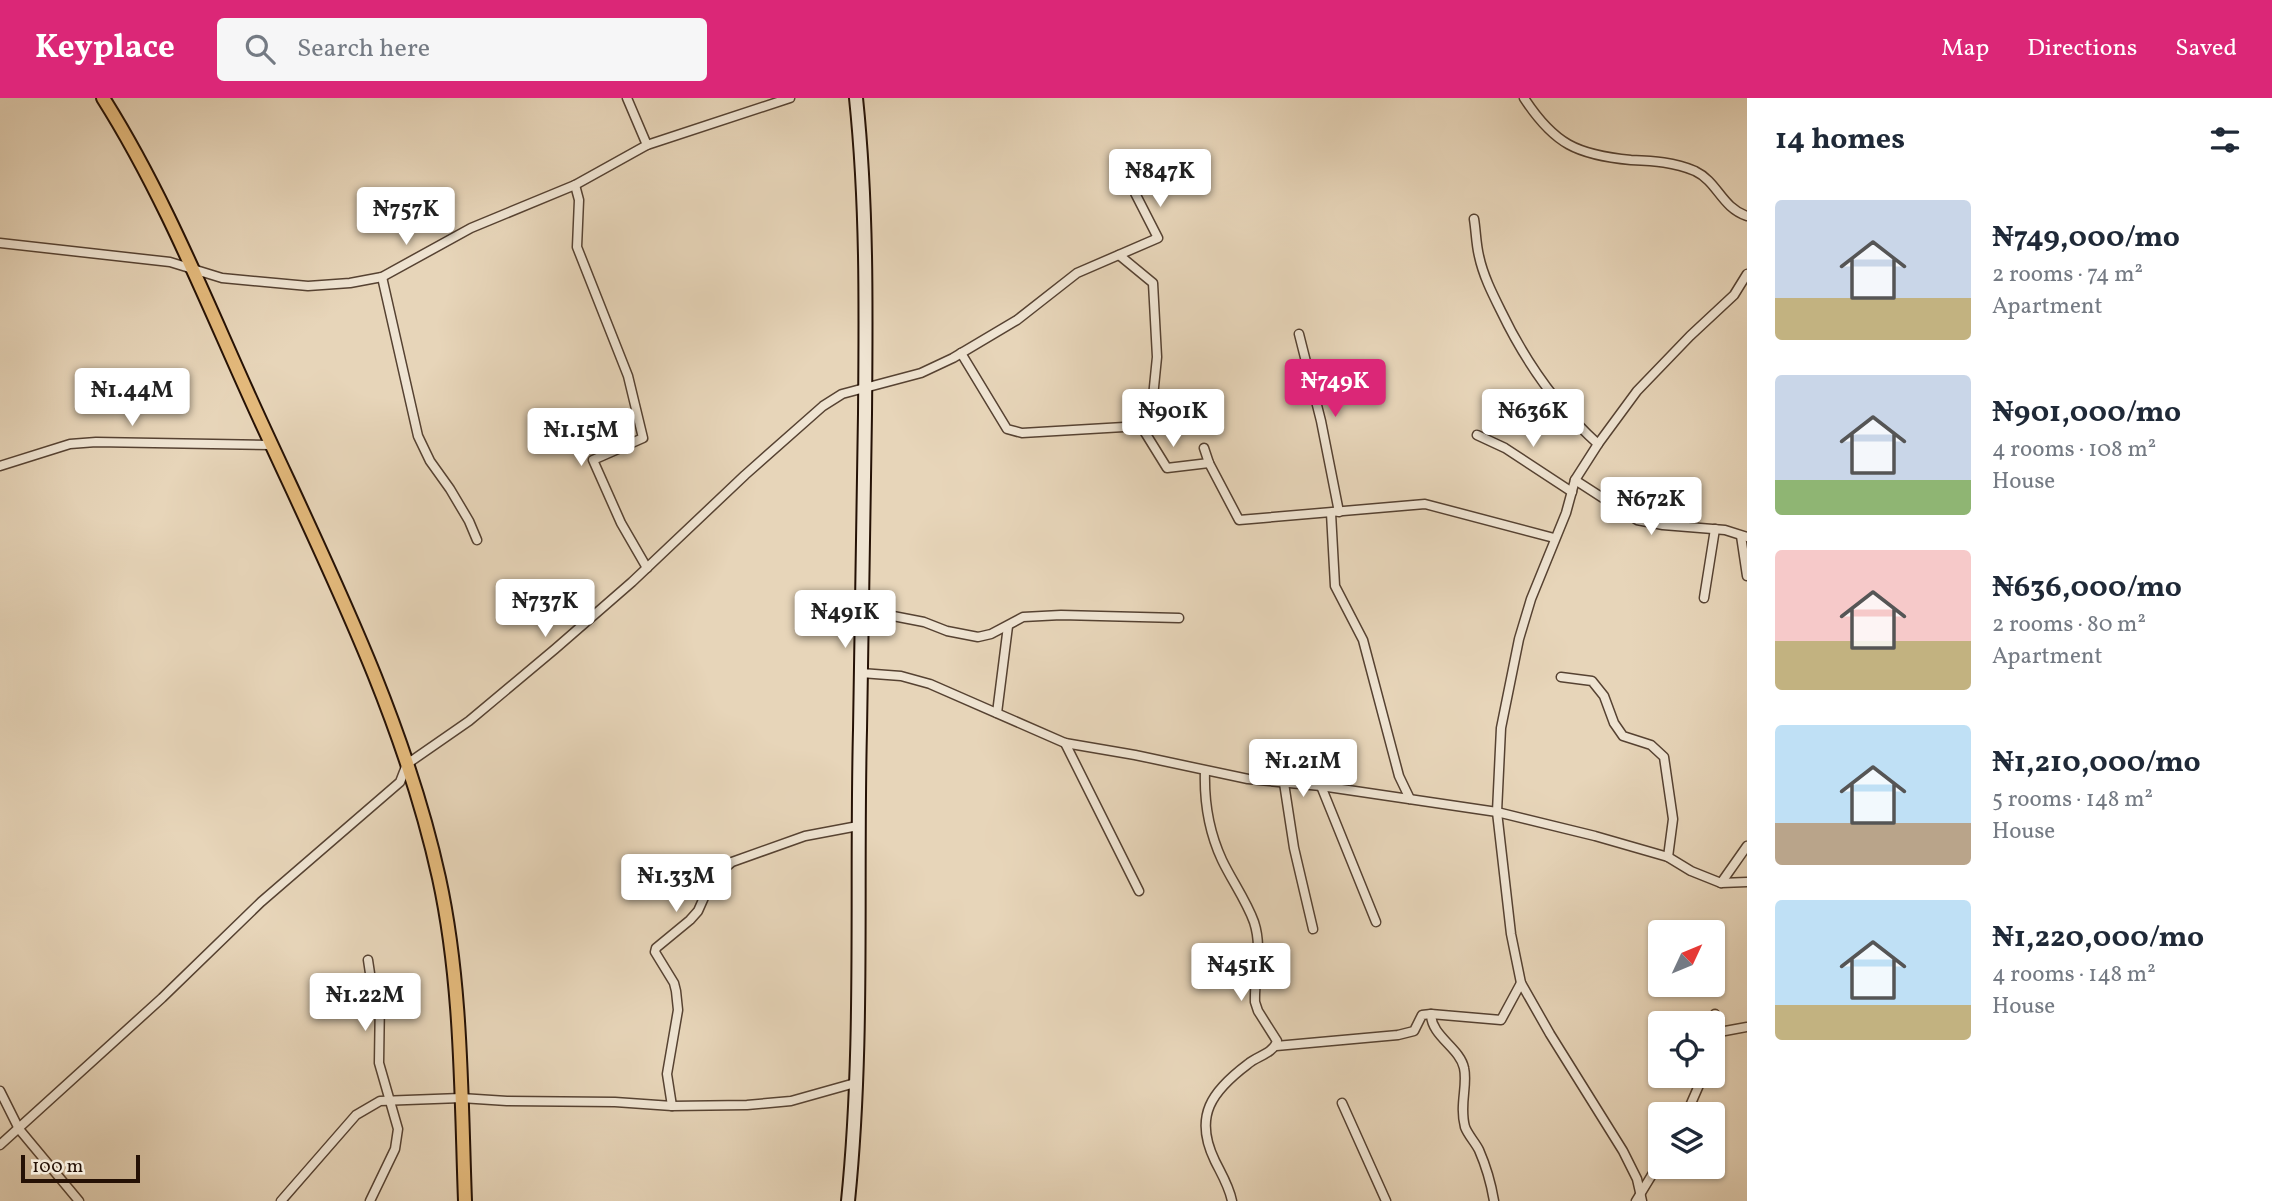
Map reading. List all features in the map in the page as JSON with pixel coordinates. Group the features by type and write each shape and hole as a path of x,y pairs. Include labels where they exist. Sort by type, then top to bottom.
{"main road":[{"path":"103,98 154,192 341,598 383,697 407,764 425,822 441,892 453,968 465,1201"},
{"path":"848,1201 853,1153 855,1083 865,389 865,233 862,153 856,98"}],"street":[{"path":"627,98 647,145"},
{"path":"0,243 170,262 222,278 308,286 350,283 382,277 471,228 575,185 647,145 790,98"},
{"path":"1524,98 1539,121 1560,141 1588,154 1682,166 1704,176 1734,211 1747,216"},
{"path":"575,185 579,200 577,247 628,376 643,438 593,460 621,523 646,568"},
{"path":"0,1146 162,998 261,902 400,782 407,764 469,722 555,649 823,406 842,394 921,373 961,353 1017,320 1077,273 1158,238 1136,193"},
{"path":"1474,219 1479,257 1512,334 1557,402 1598,444"},
{"path":"961,353 1007,429 1021,433 1141,426 1152,417 1157,357 1153,283 1119,255"},
{"path":"1639,1199 1637,1179 1623,1151 1521,983 1511,934 1497,812 1501,728 1531,599 1576,480 1598,444 1637,391 1734,295 1747,274"},
{"path":"382,277 418,436 430,461 469,521 477,540"},
{"path":"1299,334 1318,408 1335,513 1335,586 1363,640 1399,776 1410,799"},
{"path":"1141,426 1167,468 1209,463"},
{"path":"1477,435 1505,448 1572,492"},
{"path":"0,466 70,444 96,442 271,446"},
{"path":"1204,448 1239,520 1425,504 1554,538"},
{"path":"1576,480 1637,520 1716,529 1744,537 1747,576"},
{"path":"1704,598 1716,529"},
{"path":"862,610 924,622 947,631 978,637 1008,626 1023,617 1179,618"},
{"path":"997,713 1008,626"},
{"path":"861,674 901,676 920,681 1065,743 1205,771 1497,812 1668,857 1691,871 1721,883 1747,882"},
{"path":"1561,677 1592,681 1604,696 1614,723 1623,736 1651,745 1664,757 1672,819 1668,857"},
{"path":"1065,743 1139,891"},
{"path":"1205,771 1204,794 1211,830 1222,859 1254,923 1258,938 1255,1002 1276,1037 1276,1046"},
{"path":"1284,783 1294,848 1313,929"},
{"path":"1321,786 1376,922"},
{"path":"673,1105 667,1073 678,1010 677,991 655,952 656,948 691,920 710,884 732,862 805,836 858,826"},
{"path":"1721,883 1747,846"},
{"path":"368,960 371,980 380,997 379,1063 398,1129 398,1138 370,1201"},
{"path":"1232,1201 1229,1186 1208,1143 1206,1111 1226,1083 1251,1061 1276,1046 1398,1035 1414,1031 1422,1015 1502,1020 1521,983"},
{"path":"1431,1014 1431,1019 1446,1043 1460,1058 1465,1070 1462,1112 1466,1130 1478,1147 1488,1172 1494,1201"},
{"path":"1725,1031 1747,1027"},
{"path":"281,1201 356,1115 380,1101 461,1098 747,1105 791,1101 855,1083"},
{"path":"0,1091 19,1129 79,1201"},
{"path":"1342,1102 1385,1201"},
{"path":"1639,1199 1650,1179"}]}
